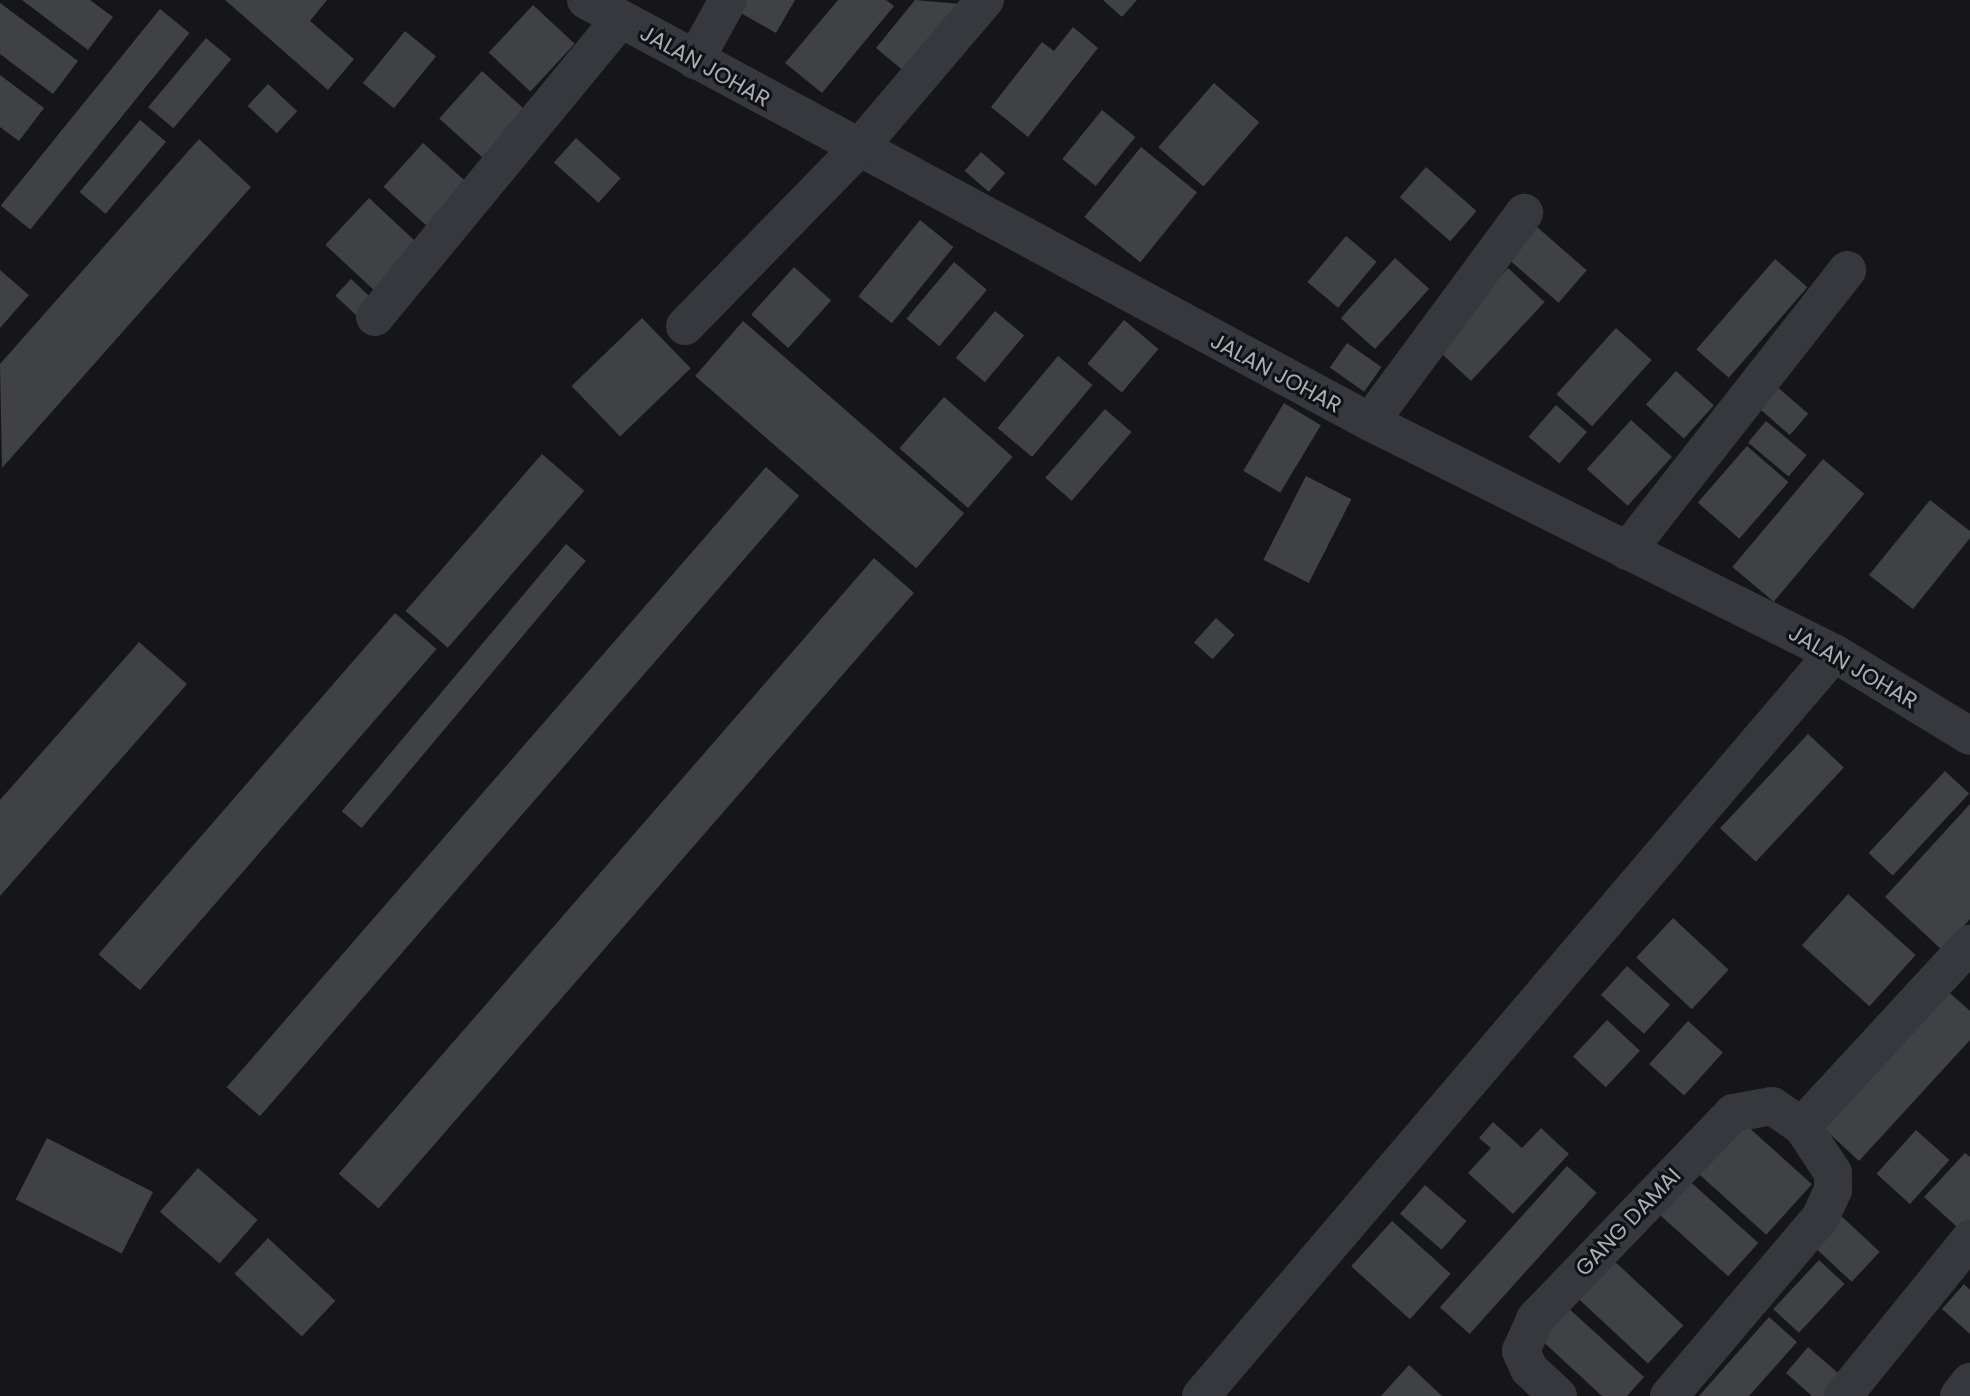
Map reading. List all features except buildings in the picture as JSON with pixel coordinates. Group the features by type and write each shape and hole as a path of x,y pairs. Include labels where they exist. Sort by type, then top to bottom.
{"street":[{"name":"JALAN JOHAR","path":"586,0 1370,422 1834,653 1970,736"},
{"path":"695,60 728,0"},
{"path":"685,326 858,149 985,0"},
{"path":"375,317 621,19"},
{"path":"1370,422 1524,213"},
{"path":"1627,551 1847,270"},
{"path":"1201,1396 1834,653"},
{"path":"1802,1126 1970,944"},
{"name":"GANG DAMAI","path":"1558,1396 1529,1369 1521,1351 1535,1319 1733,1113 1772,1106 1802,1126 1833,1173 1833,1190 1820,1218 1669,1396"},
{"path":"1843,1396 1970,1239"},
{"path":"1959,1396 1970,1382"}]}
